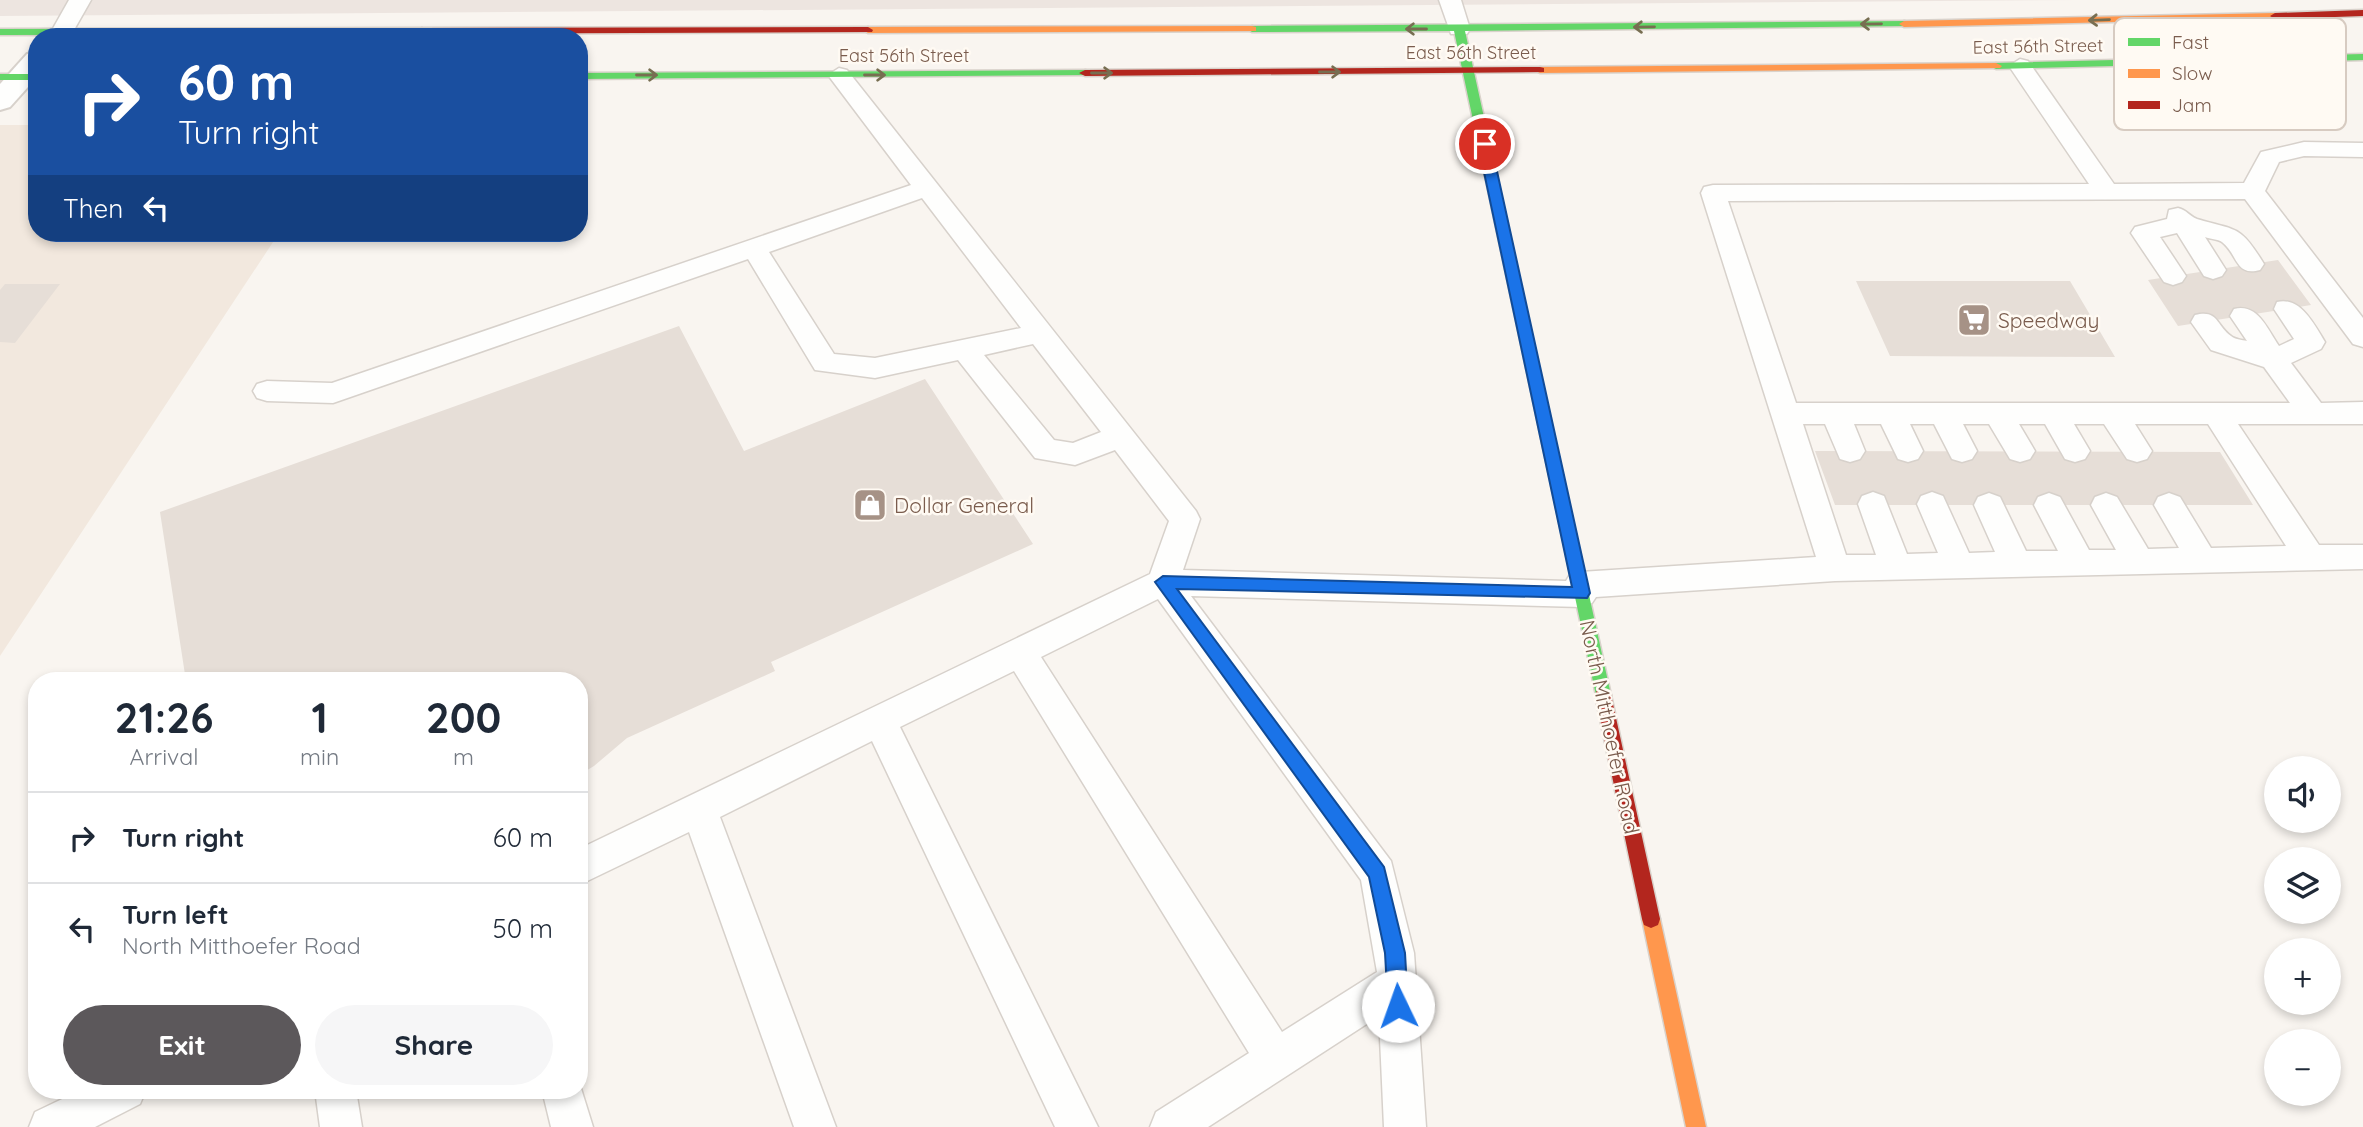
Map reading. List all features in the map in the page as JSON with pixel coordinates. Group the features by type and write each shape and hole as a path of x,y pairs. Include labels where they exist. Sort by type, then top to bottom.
{"main road":[{"name":"East 56th Street","path":"2190,18 2363,13"},
{"name":"East 56th Street","path":"588,32 1459,29 2114,20"},
{"name":"North Mitthoefer Road","path":"1459,29 1696,1127"},
{"name":"East 56th Street","path":"0,32 28,33"},
{"name":"East 56th Street","path":"588,76 1469,72 2114,64"}],"street":[{"path":"0,101 24,73"}],"lane":[{"path":"63,28 80,0"},
{"name":"North Mitthoefer Road","path":"1450,0 1459,29"},
{"path":"2020,66 2106,191"},
{"path":"839,75 1185,519 1163,582"},
{"path":"2252,191 2270,157 2304,149 2363,150"},
{"path":"267,391 333,393 927,188"},
{"path":"2162,191 2213,270"},
{"path":"1835,568 1713,193 2252,191"},
{"path":"2252,191 2363,337"},
{"path":"2173,276 2144,233 2183,223 2231,236 2251,264"},
{"path":"754,247 825,363 875,368 1040,333"},
{"path":"2206,322 2221,344 2274,360 2311,342 2287,309"},
{"path":"2244,316 2313,413"},
{"path":"964,349 1045,450 1074,454 1120,436"},
{"path":"2216,413 2310,558"},
{"path":"1785,414 2363,413"},
{"path":"1836,414 1850,451"},
{"path":"1891,414 1908,451"},
{"path":"1944,414 1962,451"},
{"path":"1998,414 2020,451"},
{"path":"2054,414 2075,451"},
{"path":"2113,414 2137,452"},
{"path":"1873,504 1896,566"},
{"path":"1932,505 1959,565"},
{"path":"1989,505 2016,564"},
{"path":"2049,505 2080,563"},
{"path":"2106,505 2139,562"},
{"path":"2169,505 2202,561"},
{"path":"588,864 1163,582 1581,589 1835,568 2363,557"},
{"path":"1163,582 1378,873 1395,953 1405,1127"},
{"path":"1020,652 1276,1059"},
{"path":"880,721 1077,1127"},
{"path":"699,810 815,1127"},
{"path":"1171,1127 1396,982"},
{"path":"336,1099 341,1127"},
{"path":"564,1099 572,1127"},
{"path":"50,1127 107,1102"}],"shaded area":[{"path":"0,0 2077,0 0,16"},
{"path":"0,125 28,125 28,242 273,242 0,656"}],"building":[{"path":"2278,260 2311,305 2178,326 2148,280"},
{"path":"1856,281 2070,281 2115,357 1890,356"},
{"path":"5,284 60,284 15,343 0,342 0,290"},
{"path":"679,326 744,451 925,379 1033,544 771,662 775,671 627,738 588,770 588,672 185,672 160,512"},
{"path":"1815,451 2220,452 2253,505 1835,505"}],"traffic: fast":[{"path":"1252,29 1904,24"},
{"path":"1459,29 1603,695"},
{"path":"0,32 28,32"},
{"path":"2346,57 2363,57"},
{"path":"1996,66 2114,63"},
{"path":"588,76 1085,73"},
{"path":"0,77 28,77"}],"traffic: slow":[{"path":"2182,18 2275,16"},
{"path":"1904,24 2114,19"},
{"path":"868,30 1252,29"},
{"path":"1540,70 1996,66"},
{"path":"1651,919 1696,1127"}],"traffic: jam":[{"path":"2275,16 2363,13"},
{"path":"588,31 868,30"},
{"path":"1085,73 1540,70"},
{"path":"1603,695 1651,919"}],"place":[{"name":"Speedway","path":"1974,320"},
{"name":"Dollar General","path":"870,505"}],"route":[{"path":"1398,1006 1395,953 1378,873 1163,582 1581,593 1485,144"}]}
